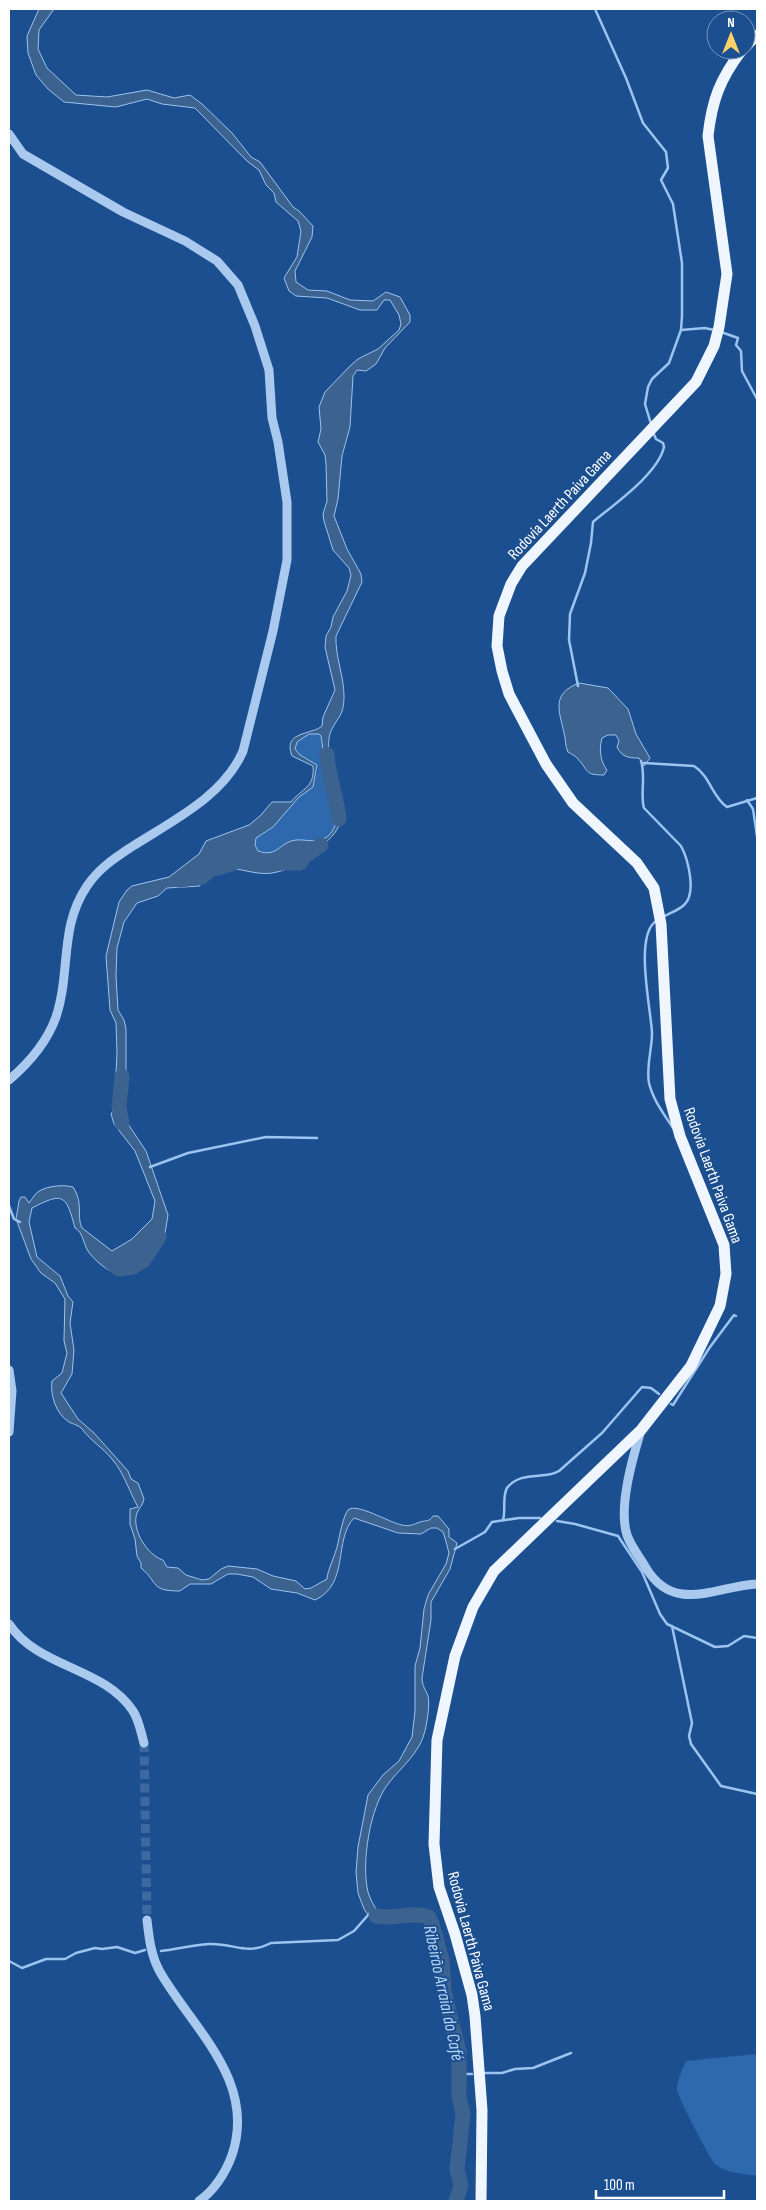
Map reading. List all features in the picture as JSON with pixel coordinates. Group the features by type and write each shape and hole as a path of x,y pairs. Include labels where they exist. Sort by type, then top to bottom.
{"main road":[{"name":"Rodovia Laerth Paiva Gama","path":"481,2201 482,2110 475,2016 459,1949 436,1878 434,1844 437,1740 455,1656 473,1607 494,1571 641,1430 691,1366 720,1306 724,1290 726,1260 724,1245 680,1136 670,1099 661,924 654,888 637,863 572,803 546,764 510,694 499,659 498,616 511,584 522,566 696,382 714,346 719,327 727,274 708,136 710,118 719,86 725,73 735,60"}],"street":[{"path":"9,134 23,154 123,212 165,230 204,252 230,275 238,285 256,326 269,370 272,418 282,462 287,512 286,560 281,595 246,742 238,763 226,780 203,800 107,864 88,884 72,913 68,928 63,980 56,1016 37,1051 9,1080"},
{"path":"9,1370 12,1391 9,1432"},
{"path":"641,1430 628,1477 624,1522 629,1542 650,1573 671,1592 682,1594 697,1594 757,1584"},
{"path":"9,1624 16,1635 28,1644 61,1665 100,1681 127,1702 134,1712 144,1744"},
{"path":"147,1920 152,1954 160,1972 224,2065 231,2084 238,2118 235,2145 228,2166 208,2195 199,2201"}],"shaded area":[{"path":"39,9 54,9 39,30 38,49 47,68 76,95 107,97 147,90 174,98 190,95 232,133 251,157 260,162 293,207 313,226 312,237 295,271 296,282 308,290 327,291 350,300 373,301 386,292 400,297 410,315 410,322 385,348 376,364 366,371 357,370 353,376 350,427 342,456 338,499 334,516 347,549 361,574 362,582 336,636 344,688 344,703 342,712 330,733 328,753 329,763 342,801 341,821 332,837 305,855 291,868 267,874 228,868 202,869 197,873 200,886 167,888 158,896 137,903 124,922 117,948 116,976 118,1010 124,1020 126,1029 126,1093 123,1110 124,1118 146,1151 168,1215 165,1233 158,1245 139,1258 129,1262 121,1270 120,1274 107,1269 91,1255 80,1232 75,1228 69,1208 62,1199 57,1198 32,1208 29,1222 37,1257 60,1276 68,1296 73,1302 70,1323 74,1350 72,1374 61,1393 78,1419 94,1433 128,1471 131,1479 138,1483 144,1499 137,1513 136,1526 138,1534 151,1553 163,1560 167,1567 178,1568 186,1575 202,1580 209,1579 228,1566 257,1569 273,1576 296,1581 305,1589 311,1588 327,1579 345,1516 348,1510 352,1508 405,1526 438,1516 449,1529 449,1537 457,1543 450,1569 431,1602 431,1620 422,1678 429,1700 423,1739 415,1753 388,1784 382,1794 376,1807 369,1836 366,1866 368,1892 378,1912 395,1913 392,1921 387,1922 371,1919 364,1909 358,1893 356,1872 358,1847 368,1795 383,1775 399,1761 412,1737 415,1711 415,1666 420,1648 424,1609 428,1595 446,1564 449,1553 443,1532 437,1528 431,1528 421,1534 398,1533 354,1518 344,1538 333,1584 326,1593 315,1600 297,1593 271,1589 253,1577 237,1574 228,1574 211,1584 190,1584 180,1591 159,1588 141,1568 141,1563 137,1556 135,1539 130,1524 130,1509 138,1507 120,1470 81,1428 64,1419 55,1404 52,1381 62,1373 67,1353 64,1341 65,1299 55,1283 41,1273 31,1259 16,1219 21,1197 25,1197 29,1203 41,1190 64,1186 73,1187 76,1193 82,1228 112,1251 132,1239 152,1219 155,1201 135,1151 114,1124 111,1114 121,1098 115,1093 116,1023 110,1010 106,956 119,902 132,886 169,877 199,854 206,841 249,825 272,802 291,802 307,787 312,779 313,766 292,756 291,742 299,735 322,726 323,717 335,690 325,647 326,636 331,627 333,617 347,591 351,575 349,568 333,550 324,521 323,514 327,501 326,464 325,455 318,442 321,429 319,407 325,392 350,366 358,359 378,349 399,330 401,324 399,315 390,300 384,300 377,310 360,310 327,298 296,296 289,291 284,278 297,257 301,231 298,221 276,202 274,193 266,185 259,170 247,161 195,108 162,104 147,99 116,107 64,102 48,89 36,75 28,53 27,36","holes":["309,734 319,734 322,740 324,769 332,780 336,795 337,812 334,829 329,835 320,840 290,841 270,853 258,851 255,845 256,838 273,827 299,797 313,787 317,765 300,755 295,749 297,742"]},
{"path":"579,683 608,688 628,709 636,734 650,758 644,766 639,758 629,757 621,753 617,747 619,741 616,735 608,735 602,738 601,755 607,770 604,775 590,773 577,758 568,752 559,704 564,692"},
{"path":"319,733 322,742 323,767 332,780 336,795 337,813 334,829 323,840 296,841 272,853 258,851 255,845 256,838 268,831 299,797 313,787 318,769 295,749 298,741 304,736"},
{"path":"757,2054 757,2176 730,2171 716,2165 695,2128 677,2090 686,2061"}],"waterway":[{"path":"595,9 626,78 643,123 666,152 668,168 661,180 673,204 682,263 681,330 669,363 652,379 648,387 645,404 651,424"},
{"path":"681,330 705,328 714,330"},
{"path":"721,332 738,338 736,345 741,351 742,371 757,399"},
{"path":"578,686 569,640 570,614 585,573 593,522 623,498 653,468 664,447 663,443 656,439 653,432"},
{"name":"Ribeirão Arraial do Café","path":"327,754 339,819"},
{"path":"641,761 644,808 681,846 690,876 691,884 688,900 682,907 663,917"},
{"path":"644,763 694,766 704,775 718,798 727,807 757,798"},
{"path":"747,800 753,809 757,836"},
{"name":"Ribeirão Arraial do Café","path":"279,863 300,863 305,856 321,845"},
{"name":"Ribeirão Arraial do Café","path":"179,880 202,877 210,870 232,864"},
{"path":"656,921 649,929 645,957 645,974 652,1033 648,1077 653,1095 673,1128"},
{"name":"Ribeirão Arraial do Café","path":"122,1076 119,1107 122,1123"},
{"path":"150,1167 188,1153 266,1137 317,1138"},
{"path":"9,1206 14,1219 20,1222"},
{"name":"Ribeirão Arraial do Café","path":"106,1258 119,1269 133,1267 143,1261 159,1237"},
{"path":"671,1404 673,1405 710,1347 734,1315 736,1316"},
{"path":"503,1520 506,1491 513,1482 526,1477 553,1474 559,1471 602,1433 642,1387 651,1388 659,1394"},
{"path":"455,1549 485,1532 492,1522 519,1518 540,1518"},
{"path":"557,1521 618,1536 642,1572 660,1614 667,1624 715,1647 728,1646 744,1636 757,1638"},
{"path":"672,1626 692,1723 689,1736 691,1744 721,1786 757,1794"},
{"path":"161,1951 209,1944 254,1949 271,1943 338,1940 354,1931 369,1914"},
{"name":"Ribeirão Arraial do Café","path":"376,1916 423,1915 429,1917 432,1924 442,1960 444,1991 459,2052 459,2096 463,2114 457,2169 461,2186 456,2201"},
{"path":"9,1961 22,1968 46,1959 65,1959 76,1953 95,1948 117,1947 135,1953 145,1950"},
{"path":"485,2073 502,2073 515,2069 533,2068 571,2053"},
{"path":"458,2074 472,2074"}],"tunnel":[{"path":"144,1743 147,1920"}]}
